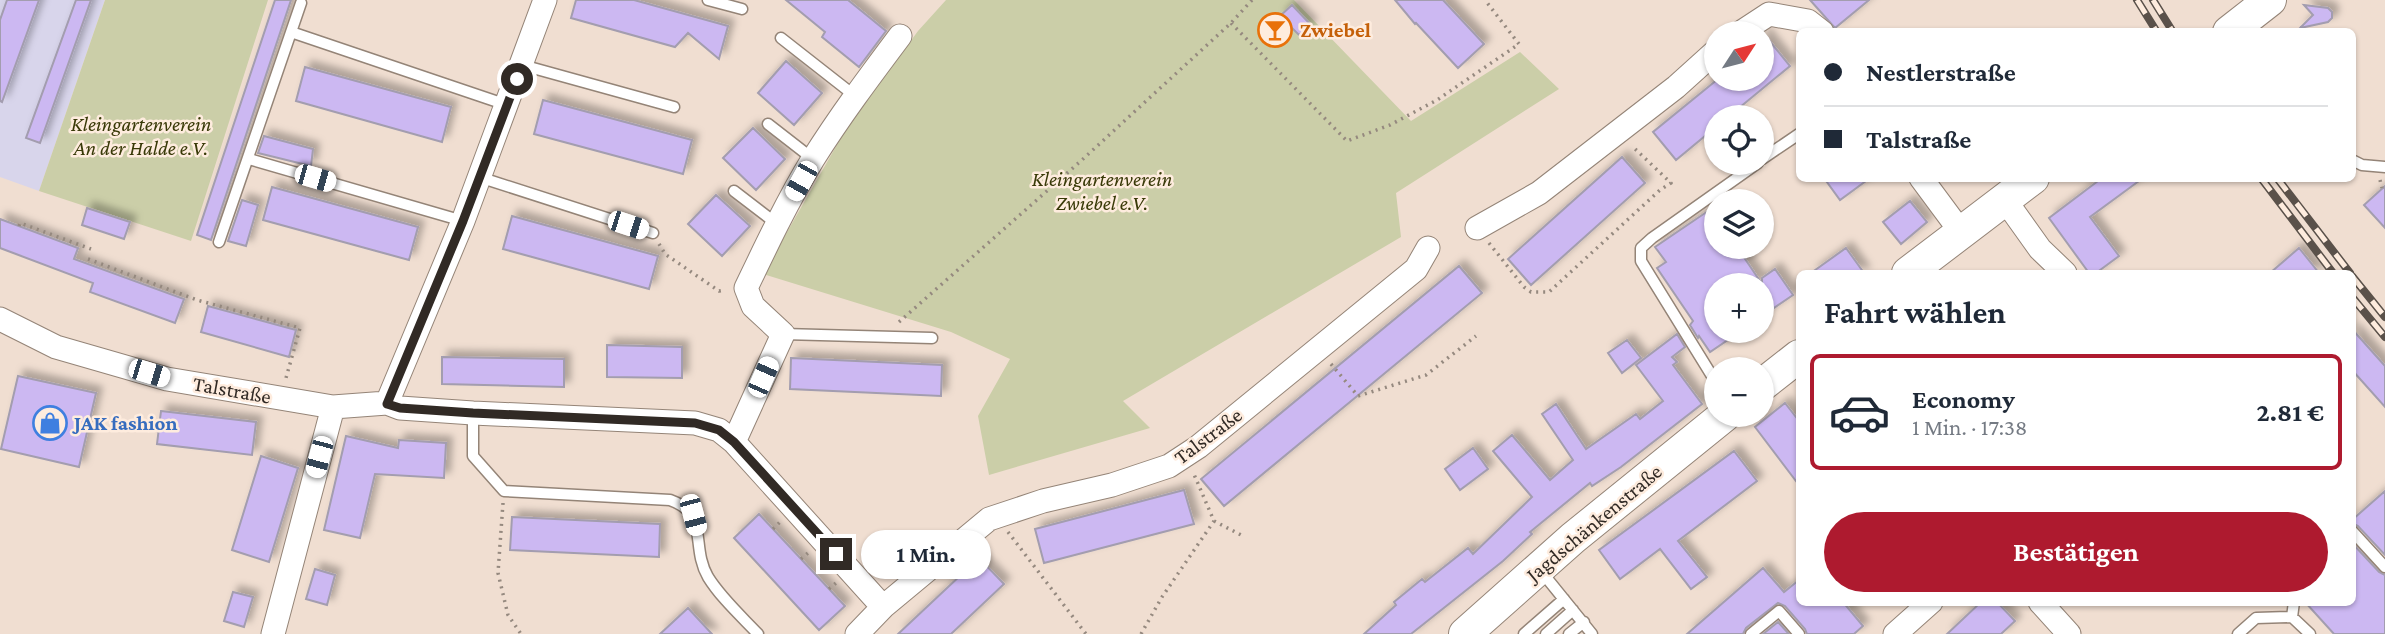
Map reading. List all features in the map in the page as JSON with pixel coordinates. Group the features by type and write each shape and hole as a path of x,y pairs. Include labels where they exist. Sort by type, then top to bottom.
{"main road":[{"path":"2240,28 2270,0"},
{"path":"1912,270 2029,182"},
{"path":"1774,376 1796,358"},
{"name":"Jagdschänkenstraße","path":"1465,634 1573,538 1710,427"}],"street":[{"path":"387,404 463,221 545,0"},
{"path":"1758,21 1769,14 1808,21 1817,28"},
{"path":"734,442 783,334 753,306 746,288 813,159 900,36"},
{"path":"1477,228 1539,194 1676,87 1704,62"},
{"path":"1924,182 1961,232"},
{"path":"2005,200 2040,249 2062,270"},
{"name":"Talstraße","path":"857,634 883,607 989,519 1112,485 1169,466 1186,455 1416,269 1428,248"},
{"name":"Talstraße","path":"0,319 56,347 167,379 333,407 387,404 400,408 473,413 695,423 719,430 734,442 883,607"},
{"path":"273,634 333,407"},
{"path":"1895,634 1926,606"},
{"path":"2044,606 2069,634"}],"lane":[{"path":"708,0 742,9"},
{"path":"219,242 301,3"},
{"path":"291,32 507,105"},
{"path":"781,38 855,96"},
{"path":"522,65 674,107"},
{"path":"768,124 813,159"},
{"path":"1774,151 1796,136"},
{"path":"249,159 463,221"},
{"path":"2356,162 2385,167"},
{"path":"1704,363 1641,261 1642,247 1741,175"},
{"path":"479,177 653,233"},
{"path":"734,191 777,224"},
{"path":"783,334 932,338"},
{"path":"473,413 472,456 504,491 670,500 682,504 693,515 698,533 697,547 706,573 717,590 758,634"},
{"path":"2356,535 2385,567"},
{"path":"1538,569 1584,621 1592,634"},
{"path":"1524,634 1564,599"},
{"path":"2292,617 2293,606"},
{"path":"1546,634 1573,610"},
{"path":"1751,634 1779,611 1799,634"},
{"path":"2238,634 2256,618 2292,617 2309,634"},
{"path":"1569,634 1584,621"}],"path":[{"path":"882,337 1083,159 1231,23 1252,0"},
{"path":"1231,23 1347,141 1390,125 1437,100 1519,44 1485,0"},
{"path":"1477,228 1524,287 1531,292 1549,292 1660,190 1671,183 1643,156"},
{"path":"19,226 20,223 91,249"},
{"path":"653,233 665,254 719,291 746,288"},
{"path":"88,259 159,288 234,312 300,328 281,398"},
{"path":"1318,348 1358,396 1426,375 1476,336"},
{"path":"1186,455 1214,521 1243,536"},
{"path":"504,491 498,573 508,615 521,634"},
{"path":"996,517 1086,634"},
{"path":"1142,634 1162,597 1214,521"},
{"path":"773,529 778,524"},
{"path":"801,559 806,554"},
{"path":"829,589 834,584"}],"shaded area":[{"path":"0,0 105,0 39,191 0,177"}],"green space":[{"name":"Kleingartenverein An der Halde e.V.","path":"105,0 268,0 191,241 39,191"},
{"name":"Kleingartenverein Zwiebel e.V.","path":"946,0 1294,0 1411,121 1520,52 1559,89 1396,193 1401,237 1123,401 1150,428 989,475 978,416 1010,359 951,332 763,274 846,129 918,31"}],"building":[{"path":"7,0 39,0 2,102 0,20"},
{"path":"76,0 91,0 40,143 26,138"},
{"path":"275,0 291,0 211,240 197,235"},
{"path":"576,0 634,0 728,26 719,59 688,33 675,47 571,18"},
{"path":"786,0 848,0 886,31 859,67 822,37 825,32"},
{"path":"1395,0 1443,0 1484,44 1458,68"},
{"path":"1810,0 1869,0 1835,28"},
{"path":"1292,5 1311,25 1299,35 1280,16"},
{"path":"2304,5 2328,8 2332,12 2332,18 2328,22 2300,28 2313,15"},
{"path":"1774,46 1790,66 1774,79"},
{"path":"786,61 822,93 794,125 758,93"},
{"path":"305,67 451,107 442,142 296,101"},
{"path":"1704,90 1760,91 1743,105 1704,105 1704,137 1676,160 1653,132"},
{"path":"543,100 692,140 683,174 534,134"},
{"path":"753,128 785,159 756,190 723,158"},
{"path":"264,136 313,149 311,166 258,153"},
{"path":"1622,157 1645,183 1531,285 1508,259"},
{"path":"1827,182 1865,182 1840,200"},
{"path":"2097,182 2138,182 2090,217 2119,256 2100,270 2087,270 2049,218"},
{"path":"2385,186 2385,228 2364,205"},
{"path":"272,187 418,227 409,260 263,220"},
{"path":"716,195 750,226 722,256 688,224"},
{"path":"242,200 258,205 246,246 228,241"},
{"path":"1910,201 1927,222 1901,244 1883,222"},
{"path":"87,208 130,222 124,239 82,225"},
{"path":"1704,214 1704,259 1745,259 1755,273 1704,273 1704,343 1723,343 1710,352 1699,336 1698,338 1690,325 1693,321 1657,268 1666,262 1655,247"},
{"path":"512,216 658,256 649,289 503,249"},
{"path":"0,219 78,248 74,259 184,299 175,323 90,292 93,283 0,248"},
{"path":"1846,248 1862,270 1815,270"},
{"path":"2299,248 2317,270 2273,270"},
{"path":"1459,266 1482,293 1224,506 1201,479"},
{"path":"1775,269 1793,295 1774,308 1774,273 1769,273"},
{"path":"208,306 296,330 289,357 201,332"},
{"path":"2356,333 2385,366 2385,407 2356,374"},
{"path":"1677,334 1685,347 1672,357 1677,362 1673,365 1702,404 1621,467 1592,486 1590,483 1530,532 1532,534 1503,561 1411,634 1364,634 1396,605 1394,602 1422,579 1425,582 1468,548 1473,554 1532,497 1493,451 1512,435 1550,480 1573,460 1542,414 1556,404 1586,449 1636,414 1640,419 1663,401 1636,365"},
{"path":"1627,340 1641,358 1622,373 1608,353"},
{"path":"607,345 682,347 682,378 607,377"},
{"path":"442,357 564,359 564,387 442,384"},
{"path":"791,358 942,365 941,396 790,389"},
{"path":"18,376 96,393 79,467 1,449"},
{"path":"1785,403 1796,417 1796,481 1755,427 1774,427 1774,412"},
{"path":"161,411 256,422 252,455 157,444"},
{"path":"346,436 398,448 399,440 446,443 444,478 375,474 360,538 324,530"},
{"path":"1473,448 1488,469 1460,490 1445,469"},
{"path":"1734,451 1757,481 1678,541 1707,577 1691,589 1660,549 1620,579 1599,550"},
{"path":"261,456 298,468 269,562 232,550"},
{"path":"1184,490 1194,524 1044,563 1035,529"},
{"path":"2385,491 2385,555 2356,525 2356,516"},
{"path":"759,514 845,606 819,630 734,538"},
{"path":"512,517 660,524 659,557 510,550"},
{"path":"2356,547 2385,575 2385,634 2334,634 2309,606 2356,606"},
{"path":"979,558 1004,584 951,634 898,634"},
{"path":"1763,568 1784,592 1796,582 1796,606 1846,606 1863,626 1854,634 1807,634 1785,606 1778,603 1746,628 1743,634 1687,634"},
{"path":"315,569 335,575 327,605 306,599"},
{"path":"233,592 253,597 244,627 224,621"},
{"path":"1977,606 2001,606 2015,621 2001,634 1947,634"},
{"path":"688,608 712,634 660,634"},
{"path":"1778,622 1789,634 1763,634"}],"railway":[{"path":"2137,0 2154,28"},
{"path":"2153,0 2170,28"},
{"path":"2264,182 2331,270"},
{"path":"2280,182 2348,270"},
{"path":"2356,281 2385,317"},
{"path":"2356,302 2385,337"}],"place":[{"name":"Zwiebel","path":"1275,30"},
{"name":"JAK fashion","path":"50,423"}],"route":[{"path":"517,79 463,221 387,404 400,408 473,413 695,423 719,430 734,442 836,554"}]}
